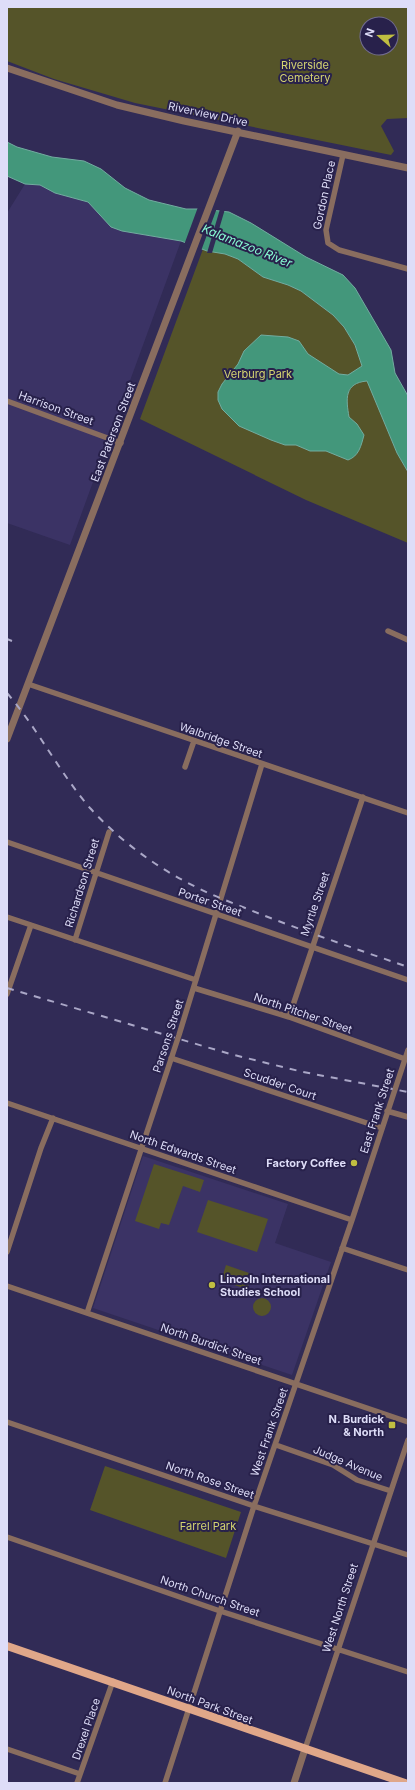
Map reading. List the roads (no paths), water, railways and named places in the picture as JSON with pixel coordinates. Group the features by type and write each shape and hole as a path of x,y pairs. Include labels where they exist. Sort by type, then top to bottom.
{"main road":[{"name":"North Park Street","path":"7,1646 113,1681 189,1710 405,1783"}],"street":[{"name":"Riverview Drive","path":"7,68 117,105 184,122 238,131 408,168"},
{"name":"East Paterson Street","path":"7,739 121,443 183,274 238,131"},
{"name":"Gordon Place","path":"344,155 328,216 325,235 327,240 333,248 408,268"},
{"name":"Harrison Street","path":"7,401 121,443"},
{"path":"388,631 408,640"},
{"name":"Walbridge Street","path":"28,684 408,813"},
{"path":"185,767 194,741"},
{"name":"Parsons Street","path":"87,1313 194,988 215,914 262,764"},
{"name":"Myrtle Street","path":"289,1018 311,947 363,797"},
{"name":"Richardson Street","path":"75,940 108,832"},
{"name":"Porter Street","path":"7,842 96,874 408,980"},
{"path":"7,917 196,980"},
{"path":"7,994 31,925"},
{"name":"North Pitcher Street","path":"194,988 289,1018 405,1059"},
{"name":"East Frank Street","path":"296,1384 408,1050"},
{"name":"Scudder Court","path":"171,1058 382,1128"},
{"name":"North Edwards Street","path":"7,1102 352,1220"},
{"path":"387,1111 408,1117"},
{"path":"7,1252 41,1148 53,1118"},
{"path":"342,1248 408,1270"},
{"name":"North Burdick Street","path":"7,1286 408,1422"},
{"name":"West Frank Street","path":"166,1783 254,1506 296,1384"},
{"name":"North Rose Street","path":"7,1422 254,1506 408,1555"},
{"name":"West North Street","path":"294,1783 408,1440"},
{"name":"Judge Avenue","path":"276,1445 333,1465 357,1480 391,1491"},
{"name":"North Church Street","path":"7,1537 220,1611 408,1672"},
{"name":"Drexel Place","path":"77,1783 113,1681"},
{"path":"7,1749 80,1774"}],"water":[{"name":"Kalamazoo River","path":"7,142 17,147 52,157 84,161 101,169 125,188 149,200 186,209 229,212 251,223 306,257 343,275 355,288 391,350 395,373 408,396 408,472 397,453 367,381 354,385 348,393 347,404 349,417 357,424 364,435 361,447 355,456 348,460 326,451 310,451 296,445 285,445 271,440 239,426 222,409 218,400 218,392 222,384 238,364 244,351 261,335 288,337 299,341 308,354 339,374 348,375 362,366 355,345 344,327 333,315 301,291 263,277 238,259 225,254 207,251 181,241 122,231 111,227 88,202 55,193 40,185 25,184 7,176"}],"railway":[{"path":"7,639 12,641"},
{"path":"7,693 29,721 68,780 90,808 113,831 153,862 181,879 220,898 297,928 408,967"},
{"path":"7,988 230,1054 303,1072 408,1092"}],"place":[{"name":"Factory Coffee","path":"354,1163"},
{"name":"Lincoln International Studies School","path":"212,1285"},
{"name":"N. Burdick & North","path":"392,1425"}],"park label":[{"name":"Riverside Cemetery","path":"305,71"},
{"name":"Verburg Park","path":"258,374"},
{"name":"Farrel Park","path":"208,1526"}]}
